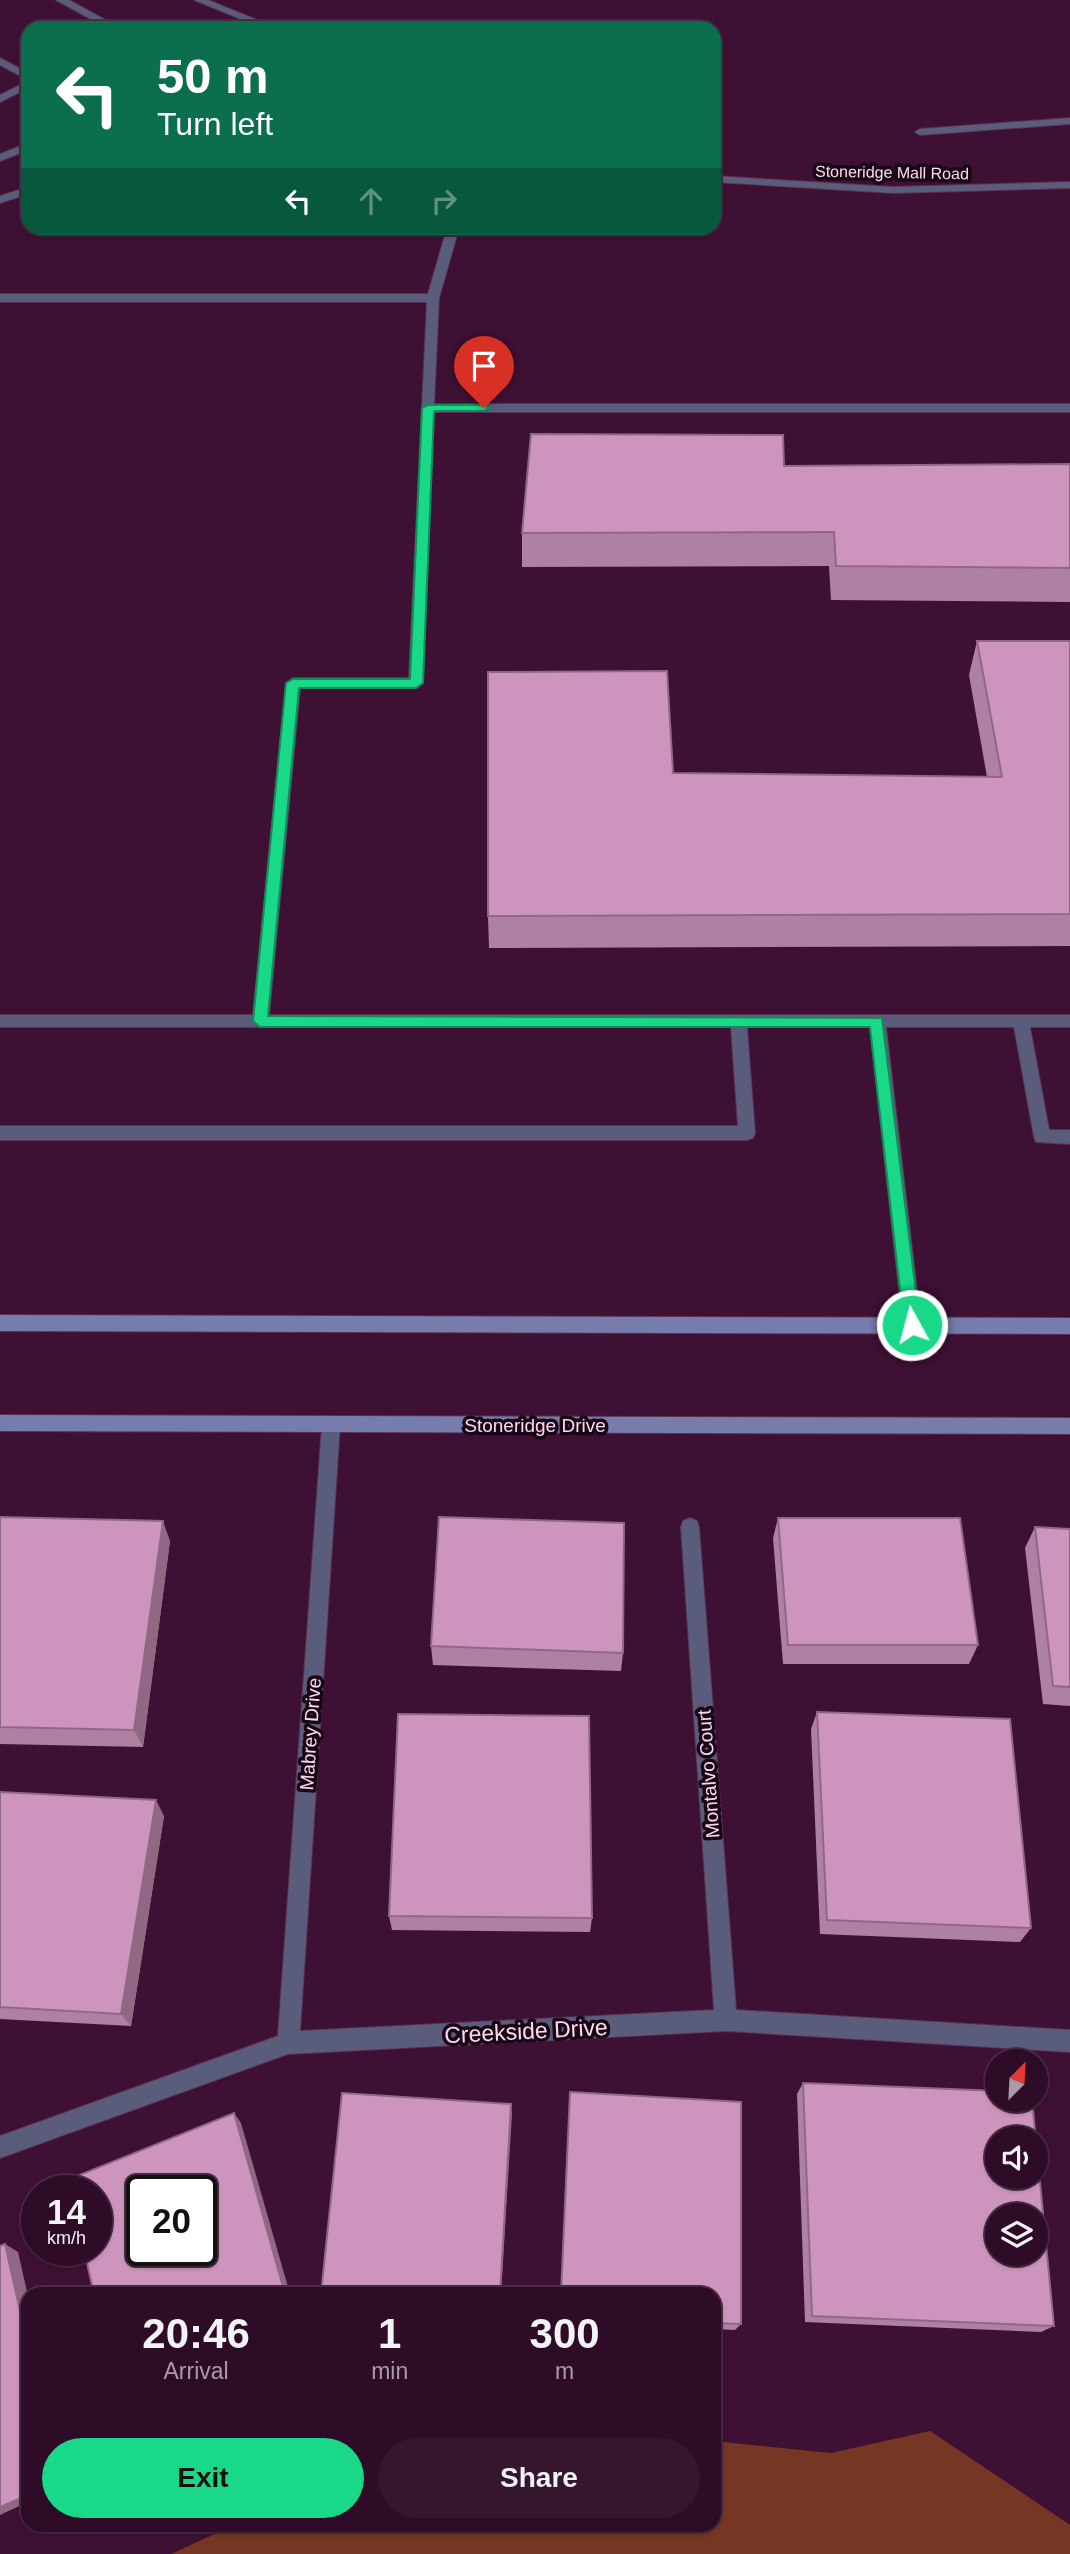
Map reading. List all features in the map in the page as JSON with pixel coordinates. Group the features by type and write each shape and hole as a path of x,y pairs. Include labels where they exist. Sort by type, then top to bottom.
{"main road":[{"path":"0,1323 1070,1326"},
{"name":"Stoneridge Drive","path":"0,1423 1070,1426"}],"street":[{"path":"61,0 102,21"},
{"path":"199,0 254,21"},
{"path":"0,61 21,73"},
{"path":"0,99 21,88"},
{"path":"920,132 1070,121"},
{"path":"0,158 21,149"},
{"name":"Stoneridge Mall Road","path":"721,179 893,190 1070,185"},
{"path":"0,200 21,192"},
{"path":"260,1021 293,683 416,683 433,298 451,235"},
{"path":"0,298 433,298"},
{"path":"428,408 1070,408"},
{"path":"0,1133 747,1133 738,1020"},
{"path":"1021,1020 1042,1137 1070,1137"},
{"path":"0,1021 1070,1020"},
{"path":"877,1022 912,1325"},
{"name":"Mabrey Drive","path":"288,2043 331,1425"},
{"name":"Montalvo Court","path":"690,1527 726,2020"},
{"name":"Creekside Drive","path":"0,2147 288,2043 726,2020 1070,2041"}],"shaded area":[{"path":"930,2431 1070,2525 1070,2554 171,2554 219,2532 721,2532 721,2442 831,2453"}],"building":[{"path":"531,434 783,435 784,466 1070,464 1070,568 836,566 834,532 522,533"},
{"path":"977,641 1070,641 1070,914 488,916 488,672 667,671 673,773 1002,777"},
{"path":"0,1517 163,1521 134,1730 0,1727"},
{"path":"439,1517 624,1523 623,1653 431,1646"},
{"path":"778,1518 960,1518 978,1645 788,1645"},
{"path":"1035,1527 1070,1529 1070,1687 1053,1686"},
{"path":"817,1712 1010,1719 1031,1928 827,1920"},
{"path":"398,1714 589,1716 592,1918 389,1916"},
{"path":"0,1792 156,1800 121,2014 0,2007"},
{"path":"803,2083 985,2090 985,2112 1033,2112 1035,2126 985,2126 985,2189 1041,2189 1042,2203 985,2203 985,2266 1048,2264 1054,2326 812,2316"},
{"path":"570,2092 741,2102 741,2324 721,2323 721,2287 561,2287"},
{"path":"342,2093 511,2104 500,2287 322,2287"},
{"path":"234,2113 283,2287 92,2287 88,2266 112,2266 112,2175 79,2175"},
{"path":"5,2244 21,2315 21,2498 0,2507 0,2246"}],"route":[{"path":"484,408 428,408 416,683 293,683 260,1021 877,1022 912,1325"}]}
